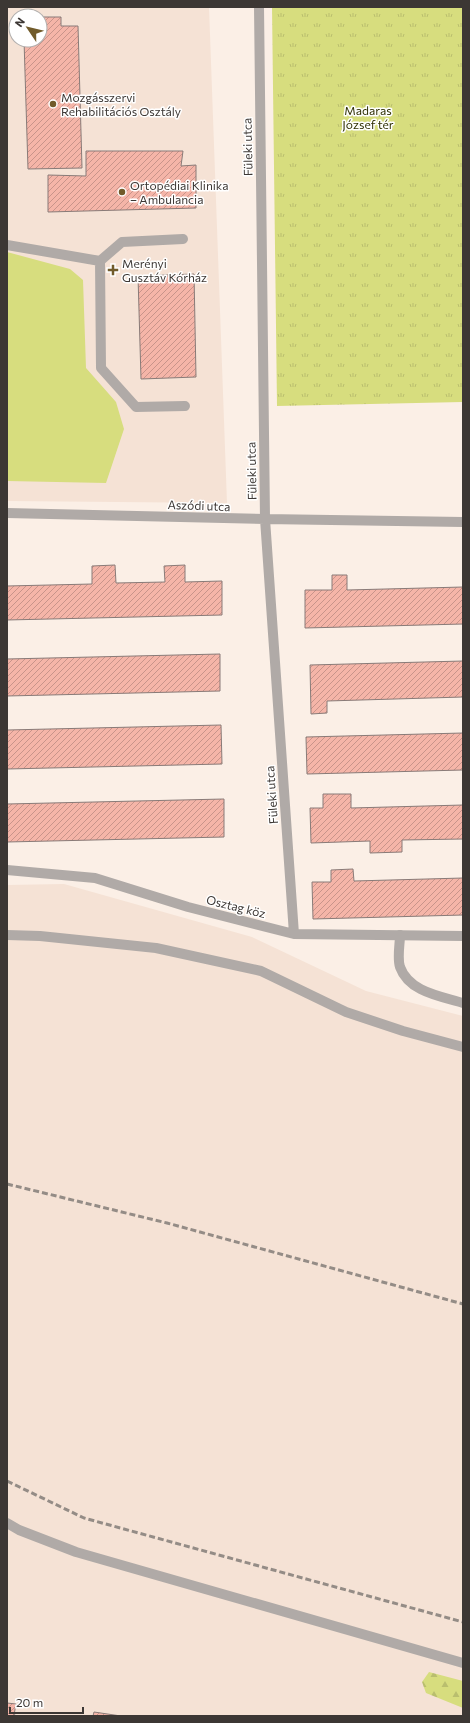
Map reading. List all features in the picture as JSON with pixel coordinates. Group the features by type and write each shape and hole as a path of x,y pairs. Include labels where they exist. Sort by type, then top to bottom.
{"street":[{"name":"Füleki utca","path":"259,7 265,519 294,934"},
{"path":"183,239 122,242 100,261 101,368 136,407 185,406"},
{"path":"7,245 100,261"},
{"name":"Aszódi utca","path":"7,513 463,522"},
{"name":"Osztag köz","path":"7,870 95,878 188,907 294,934 463,936"},
{"path":"7,934 156,948 261,971 346,1012 403,1031 463,1047"},
{"path":"400,935 400,965 406,978 420,990 463,1003"},
{"path":"7,1523 19,1530 76,1552 463,1663"}],"shaded area":[{"name":"Merényi Gusztáv Kórház","path":"7,7 209,7 227,503 7,501"},
{"path":"64,884 252,937 366,991 463,1016 463,1716 7,1716 7,885"}],"green space":[{"name":"Madaras József tér","path":"272,7 463,7 463,402 277,406"},
{"path":"7,252 70,269 83,280 86,368 116,402 124,429 106,483 7,481"},
{"path":"429,1672 463,1681 463,1708 426,1693 422,1682"}],"building":[{"name":"Mozgásszervi Rehabilitációs Osztály","path":"48,17 61,17 61,26 78,26 82,168 28,169 24,48 48,48"},
{"name":"Ortopédiai Klinika – Ambulancia","path":"86,151 183,151 181,166 196,165 196,208 48,212 48,175 86,176"},
{"path":"194,274 196,377 141,379 138,276"},
{"path":"115,565 116,583 165,582 164,566 185,565 185,582 222,581 222,615 7,620 7,586 92,584 92,566"},
{"path":"332,575 347,575 347,590 463,587 463,624 305,628 305,590 332,590"},
{"path":"220,654 220,691 7,696 7,659"},
{"path":"463,661 463,697 327,701 327,713 311,714 310,665"},
{"path":"221,725 222,764 7,769 7,730"},
{"path":"463,733 463,770 307,774 306,737"},
{"path":"323,794 351,794 351,808 463,805 463,839 402,840 402,852 370,853 370,841 311,843 310,808 323,808"},
{"path":"224,799 224,837 7,842 7,804"},
{"path":"353,869 354,881 463,878 463,915 313,919 312,882 331,882 331,870"},
{"path":"7,1703 16,1704 14,1715 18,1716 7,1716"},
{"path":"94,1712 121,1716 93,1716"}],"railway":[{"path":"7,1184 167,1223 463,1304"},
{"path":"7,1481 84,1518 463,1622"}],"place":[{"name":"Mozgásszervi Rehabilitációs Osztály","path":"53,104"},
{"name":"Ortopédiai Klinika – Ambulancia","path":"122,192"},
{"name":"Merényi Gusztáv Kórház","path":"113,270"}]}
